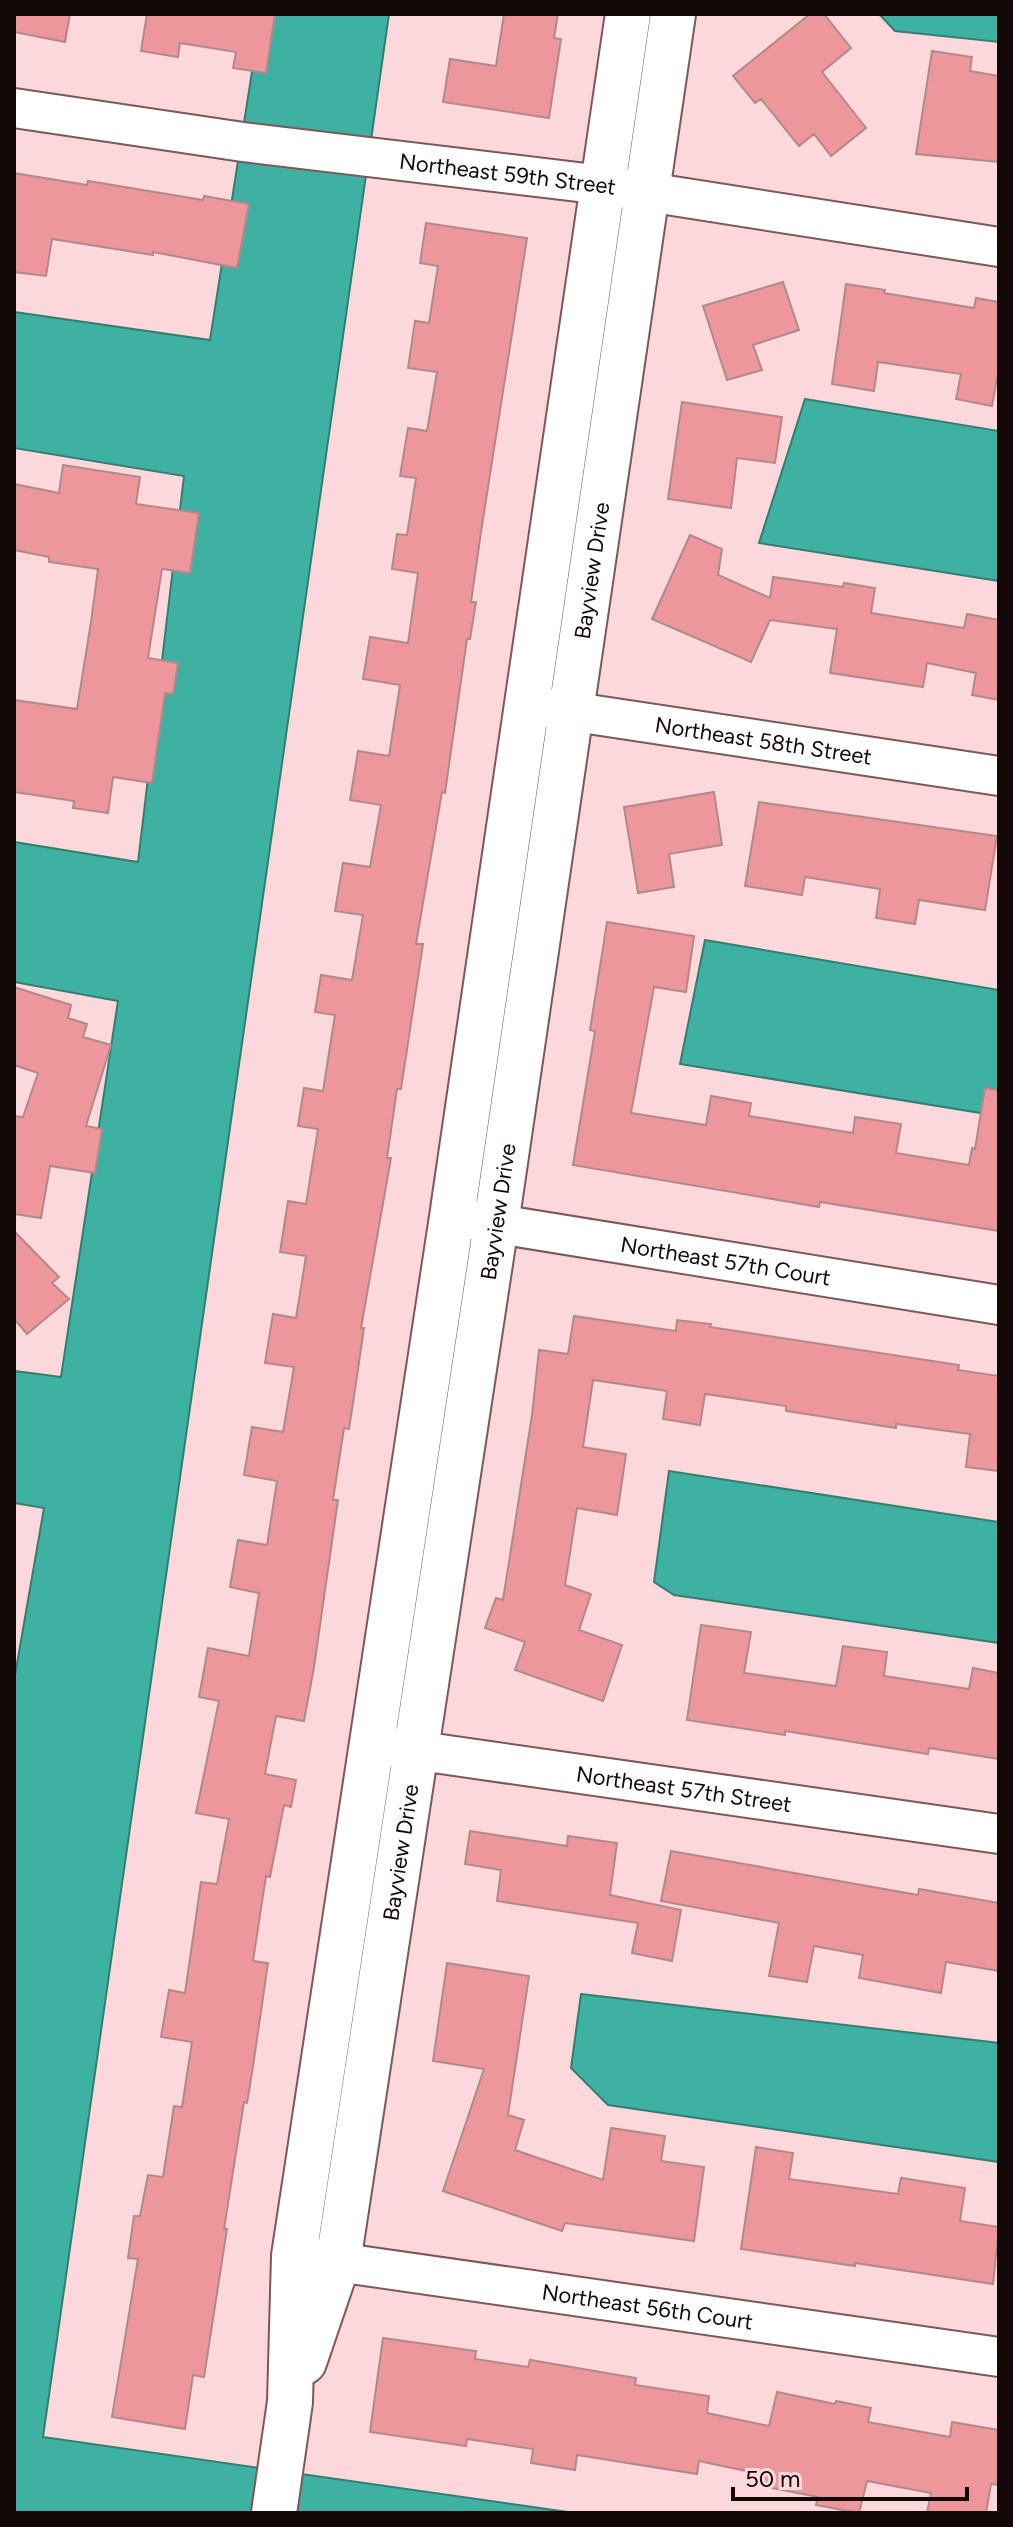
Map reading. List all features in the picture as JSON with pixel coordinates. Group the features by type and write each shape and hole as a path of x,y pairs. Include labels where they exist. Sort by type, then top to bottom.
{"street":[{"name":"Bayview Drive","path":"274,2513 290,2402 294,2256 452,1217 628,14"},
{"name":"Bayview Drive","path":"290,2402 338,2262 496,1224 673,14"},
{"name":"Northeast 59th Street","path":"14,108 243,142 647,191 999,247"},
{"path":"567,432 610,440"},
{"name":"Northeast 58th Street","path":"527,705 999,776"},
{"path":"494,932 538,939"},
{"name":"Northeast 57th Court","path":"452,1217 999,1305"},
{"path":"414,1462 458,1469"},
{"name":"Northeast 57th Street","path":"370,1744 999,1834"},
{"path":"331,2006 375,2012"},
{"name":"Northeast 56th Court","path":"294,2256 999,2357"}],"water":[{"path":"261,14 389,14 43,2437 575,2513 14,2513 14,1681 44,1508 14,1503 14,1371 61,1377 118,1001 14,982 14,842 138,862 184,476 14,448 14,312 210,340"},
{"path":"879,14 999,14 999,42 895,31"},
{"path":"805,399 999,431 999,581 759,543"},
{"path":"705,940 999,990 999,1116 680,1064"},
{"path":"669,1471 999,1522 999,1643 674,1595 654,1582"},
{"path":"581,1994 999,2043 999,2162 608,2105 571,2068"}],"building":[{"path":"14,14 70,14 65,42 14,32"},
{"path":"147,14 275,14 266,73 233,68 236,52 180,43 178,57 141,51"},
{"path":"504,14 558,14 554,38 561,39 549,118 443,102 450,59 496,66"},
{"path":"810,14 824,14 851,48 822,72 866,128 831,156 814,134 799,146 761,99 755,103 733,76"},
{"path":"932,51 972,57 970,71 999,76 999,162 916,154"},
{"path":"14,173 249,204 237,268 153,252 153,255 52,239 46,276 14,272"},
{"path":"426,223 527,238 471,602 476,602 470,639 467,639 445,793 442,792 416,944 423,944 401,1089 397,1089 387,1158 391,1158 361,1328 364,1328 349,1429 344,1428 333,1500 338,1500 314,1667 304,1721 276,1716 265,1774 296,1780 291,1807 284,1805 270,1877 266,1876 253,1961 268,1963 252,2073 247,2103 244,2102 204,2377 193,2375 185,2429 112,2417 138,2259 128,2258 134,2216 140,2216 148,2175 163,2177 174,2106 182,2107 192,2042 161,2037 169,1990 185,1993 201,1882 217,1884 229,1819 196,1813 219,1701 199,1697 208,1648 249,1656 259,1593 230,1587 238,1540 267,1545 277,1481 244,1475 252,1427 283,1432 294,1367 265,1363 273,1314 296,1318 306,1256 280,1252 288,1201 306,1204 318,1129 298,1126 304,1088 323,1091 335,1015 315,1012 321,975 352,980 363,915 335,911 343,863 370,867 381,805 350,800 358,751 389,756 400,685 363,679 370,637 408,643 418,573 392,569 397,534 407,535 416,478 400,476 408,428 427,431 437,372 408,368 415,321 429,323 438,266 420,263"},
{"path":"783,282 799,330 753,345 762,370 727,380 703,306"},
{"path":"846,284 974,308 976,298 999,302 999,368 992,406 956,399 961,374 878,362 874,391 832,384"},
{"path":"682,402 782,417 775,463 737,458 731,508 668,499"},
{"path":"63,465 140,477 136,504 199,513 190,573 162,569 148,658 178,663 173,694 165,693 152,783 113,777 108,813 73,808 74,801 14,792 14,700 77,709 91,622 98,569 49,562 49,557 14,550 14,484 59,493"},
{"path":"690,535 722,549 718,575 770,598 773,577 843,587 844,583 875,588 871,613 964,628 967,614 999,620 999,700 972,695 976,673 927,663 923,687 830,673 837,629 770,620 751,662 652,619"},
{"path":"714,792 722,845 669,854 674,887 638,893 624,807"},
{"path":"759,802 997,836 985,910 919,900 915,924 876,918 880,889 805,877 802,895 745,886"},
{"path":"607,922 694,936 686,992 654,987 631,1113 706,1125 711,1096 751,1103 749,1116 853,1133 855,1117 901,1124 896,1153 969,1165 972,1148 975,1149 985,1088 999,1090 999,1231 820,1202 819,1207 573,1165 595,1031 590,1030"},
{"path":"14,987 71,1005 68,1018 87,1024 83,1037 111,1045 86,1126 102,1129 95,1173 50,1166 41,1218 14,1214 14,1116 23,1117 38,1073 14,1065"},
{"path":"14,1231 59,1277 52,1283 69,1299 27,1334 14,1319"},
{"path":"574,1316 676,1331 677,1320 711,1324 710,1327 959,1365 958,1370 999,1376 999,1471 966,1467 970,1434 896,1424 896,1428 786,1411 786,1406 705,1394 700,1425 663,1419 667,1391 593,1380 583,1447 626,1454 617,1515 577,1508 565,1585 591,1594 579,1630 622,1645 603,1701 515,1670 525,1642 485,1628 496,1598 503,1600 539,1350 568,1354"},
{"path":"701,1625 751,1632 744,1673 836,1686 843,1646 887,1652 884,1676 969,1689 973,1668 999,1673 999,1759 929,1748 928,1754 785,1731 785,1735 687,1720"},
{"path":"470,1831 567,1846 568,1836 617,1843 610,1895 681,1910 672,1961 632,1953 638,1923 497,1901 501,1870 465,1864"},
{"path":"671,1851 918,1895 919,1889 999,1903 999,1971 946,1962 941,1993 859,1978 863,1955 814,1946 807,1982 769,1976 779,1923 661,1901"},
{"path":"447,1963 529,1976 508,2115 524,2120 515,2150 603,2180 611,2128 665,2136 661,2161 704,2167 694,2241 565,2223 562,2231 443,2191 484,2069 433,2061"},
{"path":"756,2147 793,2153 789,2179 898,2194 901,2178 965,2188 960,2221 999,2227 993,2284 741,2249"},
{"path":"383,2338 476,2351 475,2359 528,2367 530,2360 636,2378 635,2385 709,2396 707,2413 769,2426 777,2392 871,2408 868,2422 950,2437 952,2422 999,2430 999,2485 991,2484 986,2513 927,2513 931,2493 867,2481 859,2513 816,2505 818,2497 757,2485 760,2474 699,2461 697,2474 577,2455 575,2470 531,2463 533,2449 467,2439 466,2446 370,2432"}]}
